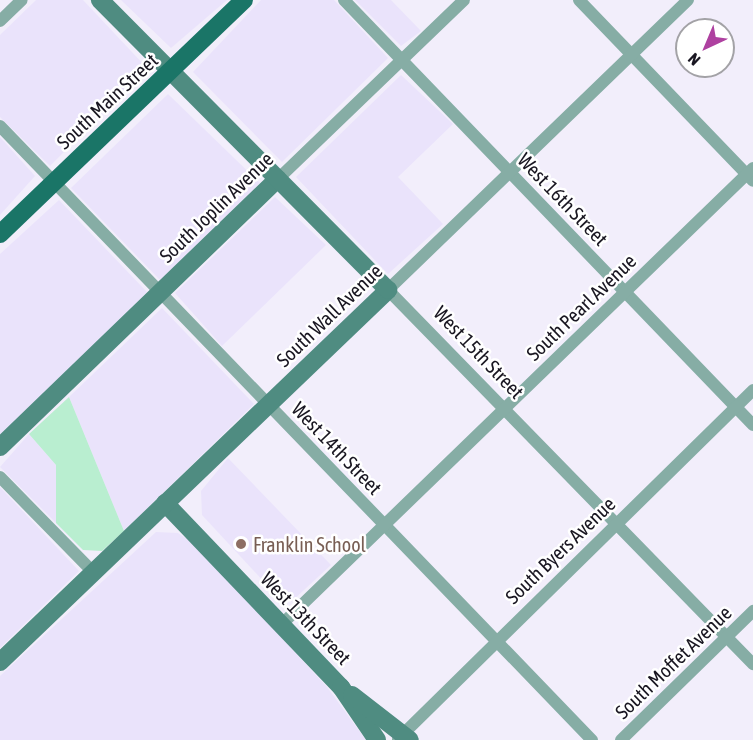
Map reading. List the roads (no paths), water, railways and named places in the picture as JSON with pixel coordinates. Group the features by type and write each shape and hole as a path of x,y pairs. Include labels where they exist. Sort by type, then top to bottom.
{"main road":[{"name":"South Main Street","path":"0,234 171,74 244,0"}],"street":[{"path":"0,21 22,0"},
{"name":"West 15th Street","path":"99,0 388,290 753,664"},
{"name":"West 16th Street","path":"344,0 753,425"},
{"name":"South Joplin Avenue","path":"0,447 464,0"},
{"path":"579,0 751,175"},
{"name":"South Wall Avenue","path":"0,662 688,0"},
{"name":"West 14th Street","path":"0,126 592,740"},
{"name":"South Pearl Avenue","path":"281,625 625,291 751,175"},
{"name":"South Byers Avenue","path":"403,737 496,640 753,390"},
{"path":"0,477 93,572"},
{"name":"West 13th Street","path":"165,502 341,687 403,737"},
{"name":"South Moffet Avenue","path":"621,740 753,611"},
{"name":"West 13th Street","path":"341,687 377,740"}],"place":[{"name":"Franklin School","path":"241,544"}]}
